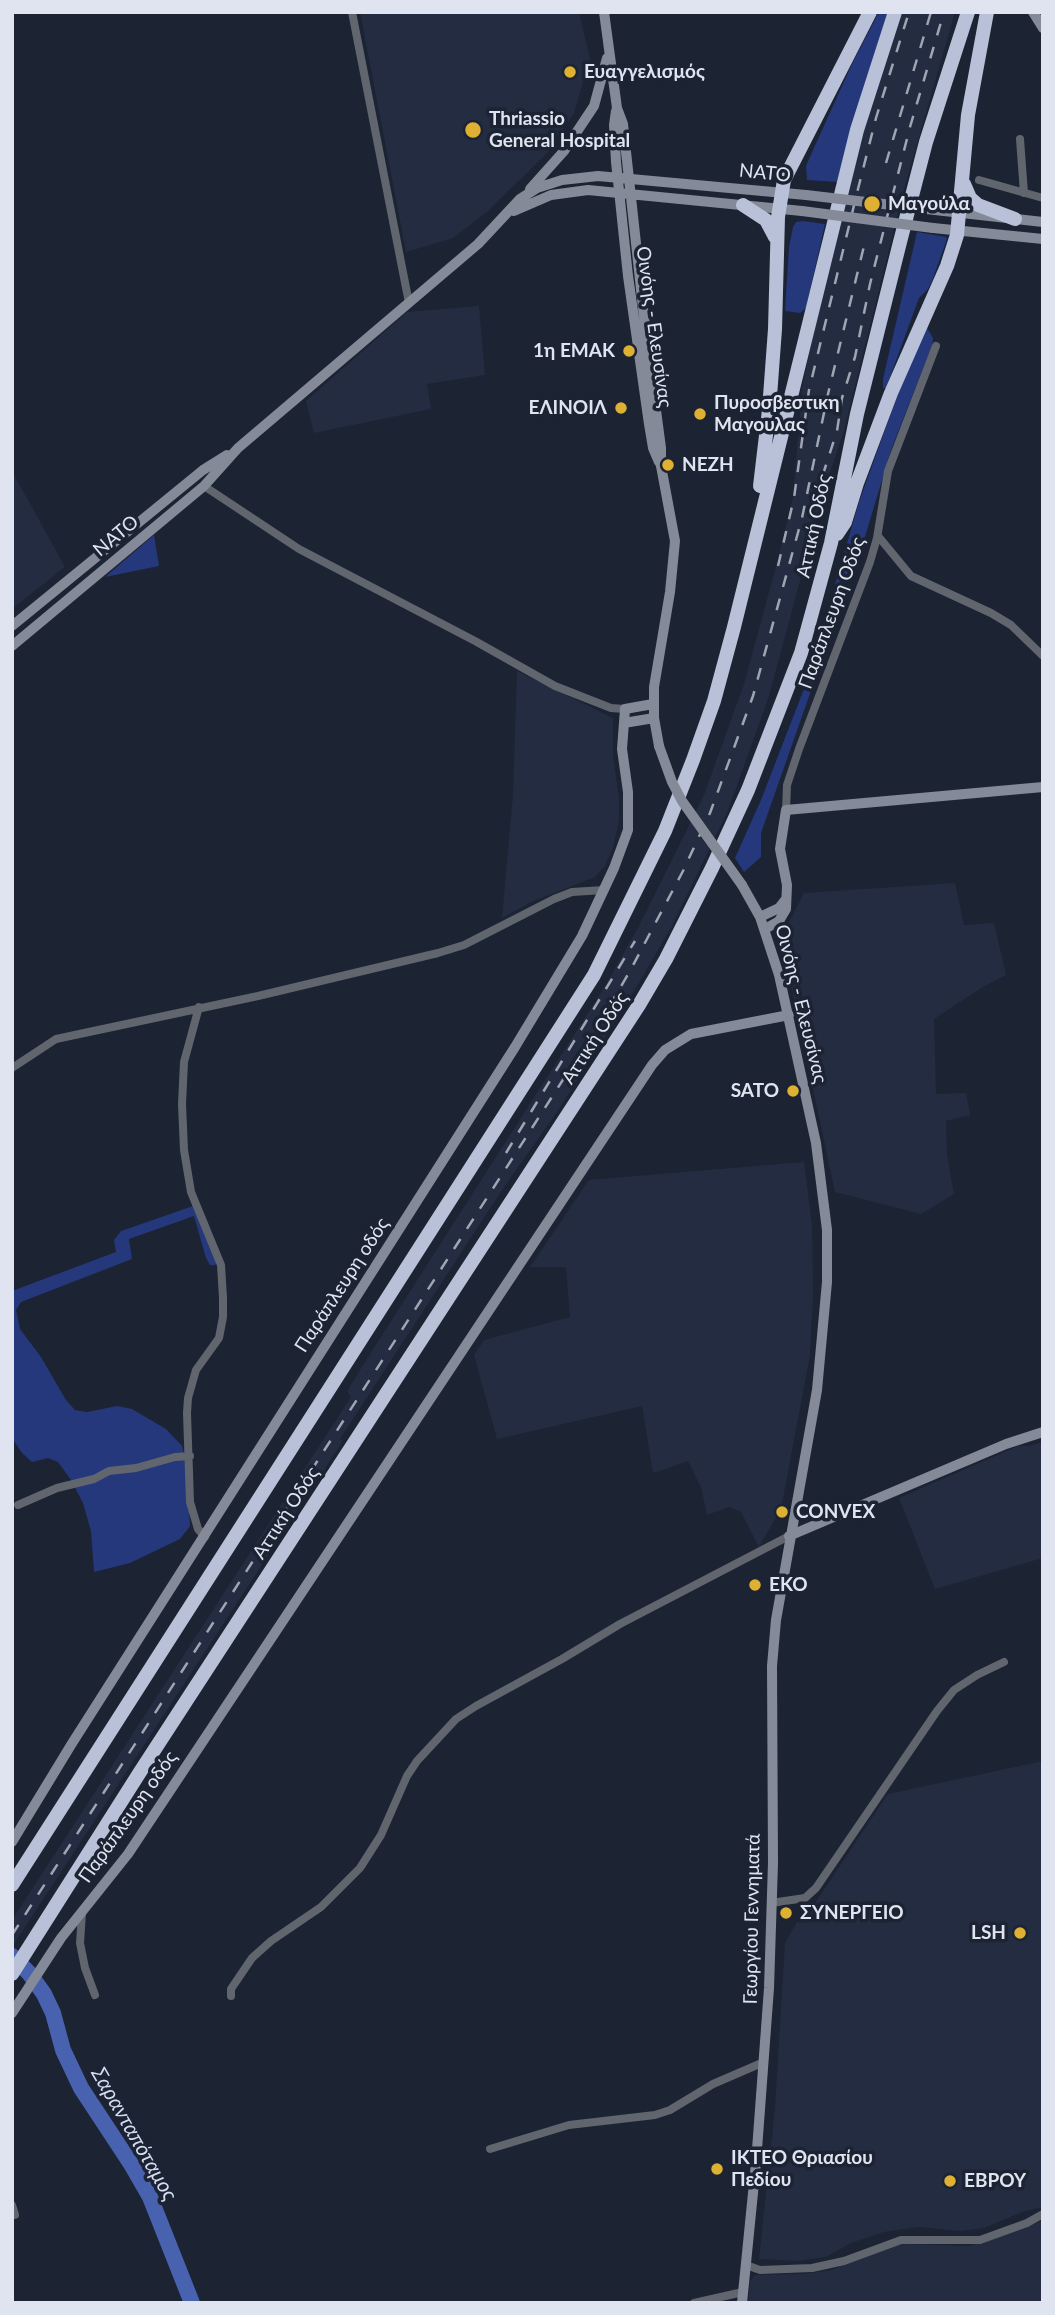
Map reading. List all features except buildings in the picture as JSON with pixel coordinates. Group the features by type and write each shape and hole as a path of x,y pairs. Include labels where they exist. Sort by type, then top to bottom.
{"highway":[{"path":"745,582 752,525 763,471 769,410 782,192 787,175 870,12"},
{"name":"Αττική Οδός","path":"12,1885 594,975 620,926 664,831 714,701 857,130 895,12"},
{"name":"Αττική Οδός","path":"12,1974 140,1772 534,1168 666,959 748,790 801,653 831,543 857,414 926,142 968,12"},
{"path":"831,543 845,522 891,393 947,266 958,231 968,115 987,12"},
{"path":"962,180 965,190 978,205 1015,219"},
{"path":"743,205 766,220 775,233 777,244"}],"main road":[{"path":"604,12 617,108 614,125 624,192"},
{"path":"1033,12 1043,28"},
{"path":"520,199 557,161 594,106 609,48"},
{"name":"ΝΑΤΟ","path":"12,646 204,486 238,448 478,244 520,199 537,188 562,180 598,176 623,177 1043,222"},
{"name":"ΝΑΤΟ","path":"498,223 528,203 563,192 588,190 779,208 1043,239"},
{"name":"Οινόης - Ελευσίνας","path":"624,192 632,217 661,466 675,541 653,704 659,746 668,774 682,801 742,885 765,929 789,1015 816,1143 827,1230 827,1282 817,1390 789,1536"},
{"name":"Οινόης - Ελευσίνας","path":"624,192 647,411 653,448 661,466"},
{"path":"632,217 638,203 656,195"},
{"name":"ΝΑΤΟ","path":"12,626 203,470 238,448"},
{"path":"625,709 653,704"},
{"name":"Παράπλευρη οδός","path":"12,1842 582,936 628,830 628,792 622,749 625,709"},
{"path":"624,723 654,718"},
{"path":"765,929 773,926 783,915 787,897 780,849 786,810 1043,787"},
{"path":"760,917 779,908 787,897"},
{"name":"Παράπλευρη οδός","path":"12,2013 44,1963 128,1854 652,1065 665,1050 691,1034 789,1015"},
{"path":"789,1536 994,1449 1043,1432"},
{"name":"Γεωργίου Γεννηματά","path":"743,2297 764,2062 771,1903 772,1666 789,1536"}],"street":[{"path":"352,12 409,303"},
{"path":"1020,139 1024,193"},
{"path":"979,180 1043,198"},
{"name":"Παράπλευρη Οδός","path":"786,810 788,785 799,749 878,536 888,471 936,346"},
{"path":"204,486 299,550 475,641 555,686 611,708 625,709"},
{"path":"878,536 911,576 1011,625 1043,656"},
{"path":"12,1068 56,1039 268,993 464,945 554,898 572,892 604,890"},
{"path":"199,1007 184,1062 182,1132 191,1192 221,1265 223,1317 219,1338 196,1370 188,1398 190,1502 198,1529 205,1537"},
{"path":"18,1505 57,1488 94,1479 108,1471 190,1456"},
{"path":"231,1996 230,1989 252,1958 271,1941 321,1907 360,1868 381,1835 407,1776 417,1761 456,1719 620,1624 789,1536"},
{"path":"771,1903 805,1898 816,1888 882,1794 908,1751 954,1690 1004,1662"},
{"path":"82,1913 80,1944 95,1995"},
{"path":"490,2149 569,2125 655,2115 670,2110 713,2084 764,2062"},
{"path":"12,2204 15,2215"},
{"path":"746,2265 760,2270 812,2268 828,2266 901,2240 980,2240 1027,2223 1043,2214"},
{"path":"694,2303 743,2297"}],"shaded area":[{"name":"Thriassio General Hospital","path":"360,12 579,12 590,59 574,113 548,152 488,211 453,238 406,252"},
{"path":"879,12 888,12 837,182 807,180 806,166"},
{"path":"899,12 955,12 903,193 844,431 826,484 769,696 728,811 672,926 630,998 557,1112 500,1193 340,1439 343,1441 12,1947 12,1920 351,1397 347,1391 604,988 640,924 704,795 744,684 777,563 793,498 802,388 826,274 847,188"},
{"path":"796,222 825,224 806,308 800,313 785,311 793,227"},
{"path":"917,232 947,239 932,281 919,298 886,388 883,388 883,379"},
{"path":"479,306 485,375 427,384 431,409 314,433 306,401 407,312"},
{"path":"927,328 933,338 932,346 891,450 861,550 854,549 832,631 761,833 761,857 744,872 735,858 761,800 807,681 859,502 902,383"},
{"path":"12,471 65,567 12,609"},
{"path":"154,535 159,566 105,577"},
{"path":"517,671 613,718 613,754 619,820 613,848 605,866 595,877 531,902 502,918 513,795"},
{"path":"955,883 964,925 994,923 1006,975 934,1019 936,1094 966,1093 970,1115 946,1121 947,1155 954,1194 921,1214 835,1192 786,962 792,948 787,926 804,893"},
{"path":"804,1162 812,1224 810,1355 781,1509 759,1547 741,1512 729,1507 707,1515 701,1487 688,1461 653,1473 642,1406 497,1439 474,1355 484,1340 570,1317 566,1267 530,1267 589,1180"},
{"path":"193,1206 217,1263 215,1265 210,1265 206,1258 194,1216 129,1239 132,1259 21,1302 16,1310 20,1329 75,1410 87,1412 117,1406 132,1409 166,1429 182,1446 186,1462 190,1526 180,1539 130,1563 94,1572 91,1531 83,1503 71,1480 58,1462 48,1458 32,1462 12,1438 12,1291 116,1252 114,1240 121,1231"},
{"path":"1043,1442 1043,1558 935,1589 899,1498 1018,1446"},
{"path":"1043,1761 1043,2207 1025,2211 984,2228 960,2231 918,2227 884,2232 851,2243 826,2257 798,2261 759,2259 775,2108 785,1943 805,1908 813,1906 888,1794"},
{"path":"1043,2221 1043,2303 748,2303 750,2281 755,2275 803,2274 832,2270 880,2249 903,2244 970,2246"}],"waterway":[{"name":"Σαρανταπόταμος","path":"12,1956 44,1994 53,2013 63,2050 81,2088 150,2197 192,2303"}],"railway":[{"path":"778,566 794,498 809,390 876,118 909,12"},
{"path":"886,163 931,12"},
{"path":"815,499 837,431 842,398 855,357 870,284 910,127 944,12"},
{"path":"12,1935 597,1027 683,871 710,813 753,696 802,518 828,394 864,246"},
{"path":"506,1153 635,941"}],"place":[{"name":"Ευαγγελισμός","path":"570,72"},
{"name":"Thriassio General Hospital","path":"473,130"},
{"name":"Μαγούλα","path":"872,204"},
{"name":"1η ΕΜΑΚ","path":"629,351"},
{"name":"ΕΛΙΝΟΙΛ","path":"621,408"},
{"name":"Πυροσβεστικη Μαγουλας","path":"700,414"},
{"name":"ΝΕΖΗ","path":"668,465"},
{"name":"SATO","path":"793,1091"},
{"name":"CONVEX","path":"782,1512"},
{"name":"EKO","path":"755,1585"},
{"name":"ΣΥΝΕΡΓΕΙΟ","path":"786,1913"},
{"name":"LSH","path":"1020,1933"},
{"name":"ΙΚΤΕΟ Θριασίου Πεδίου","path":"717,2169"},
{"name":"ΕΒΡΟΥ","path":"950,2181"}]}
